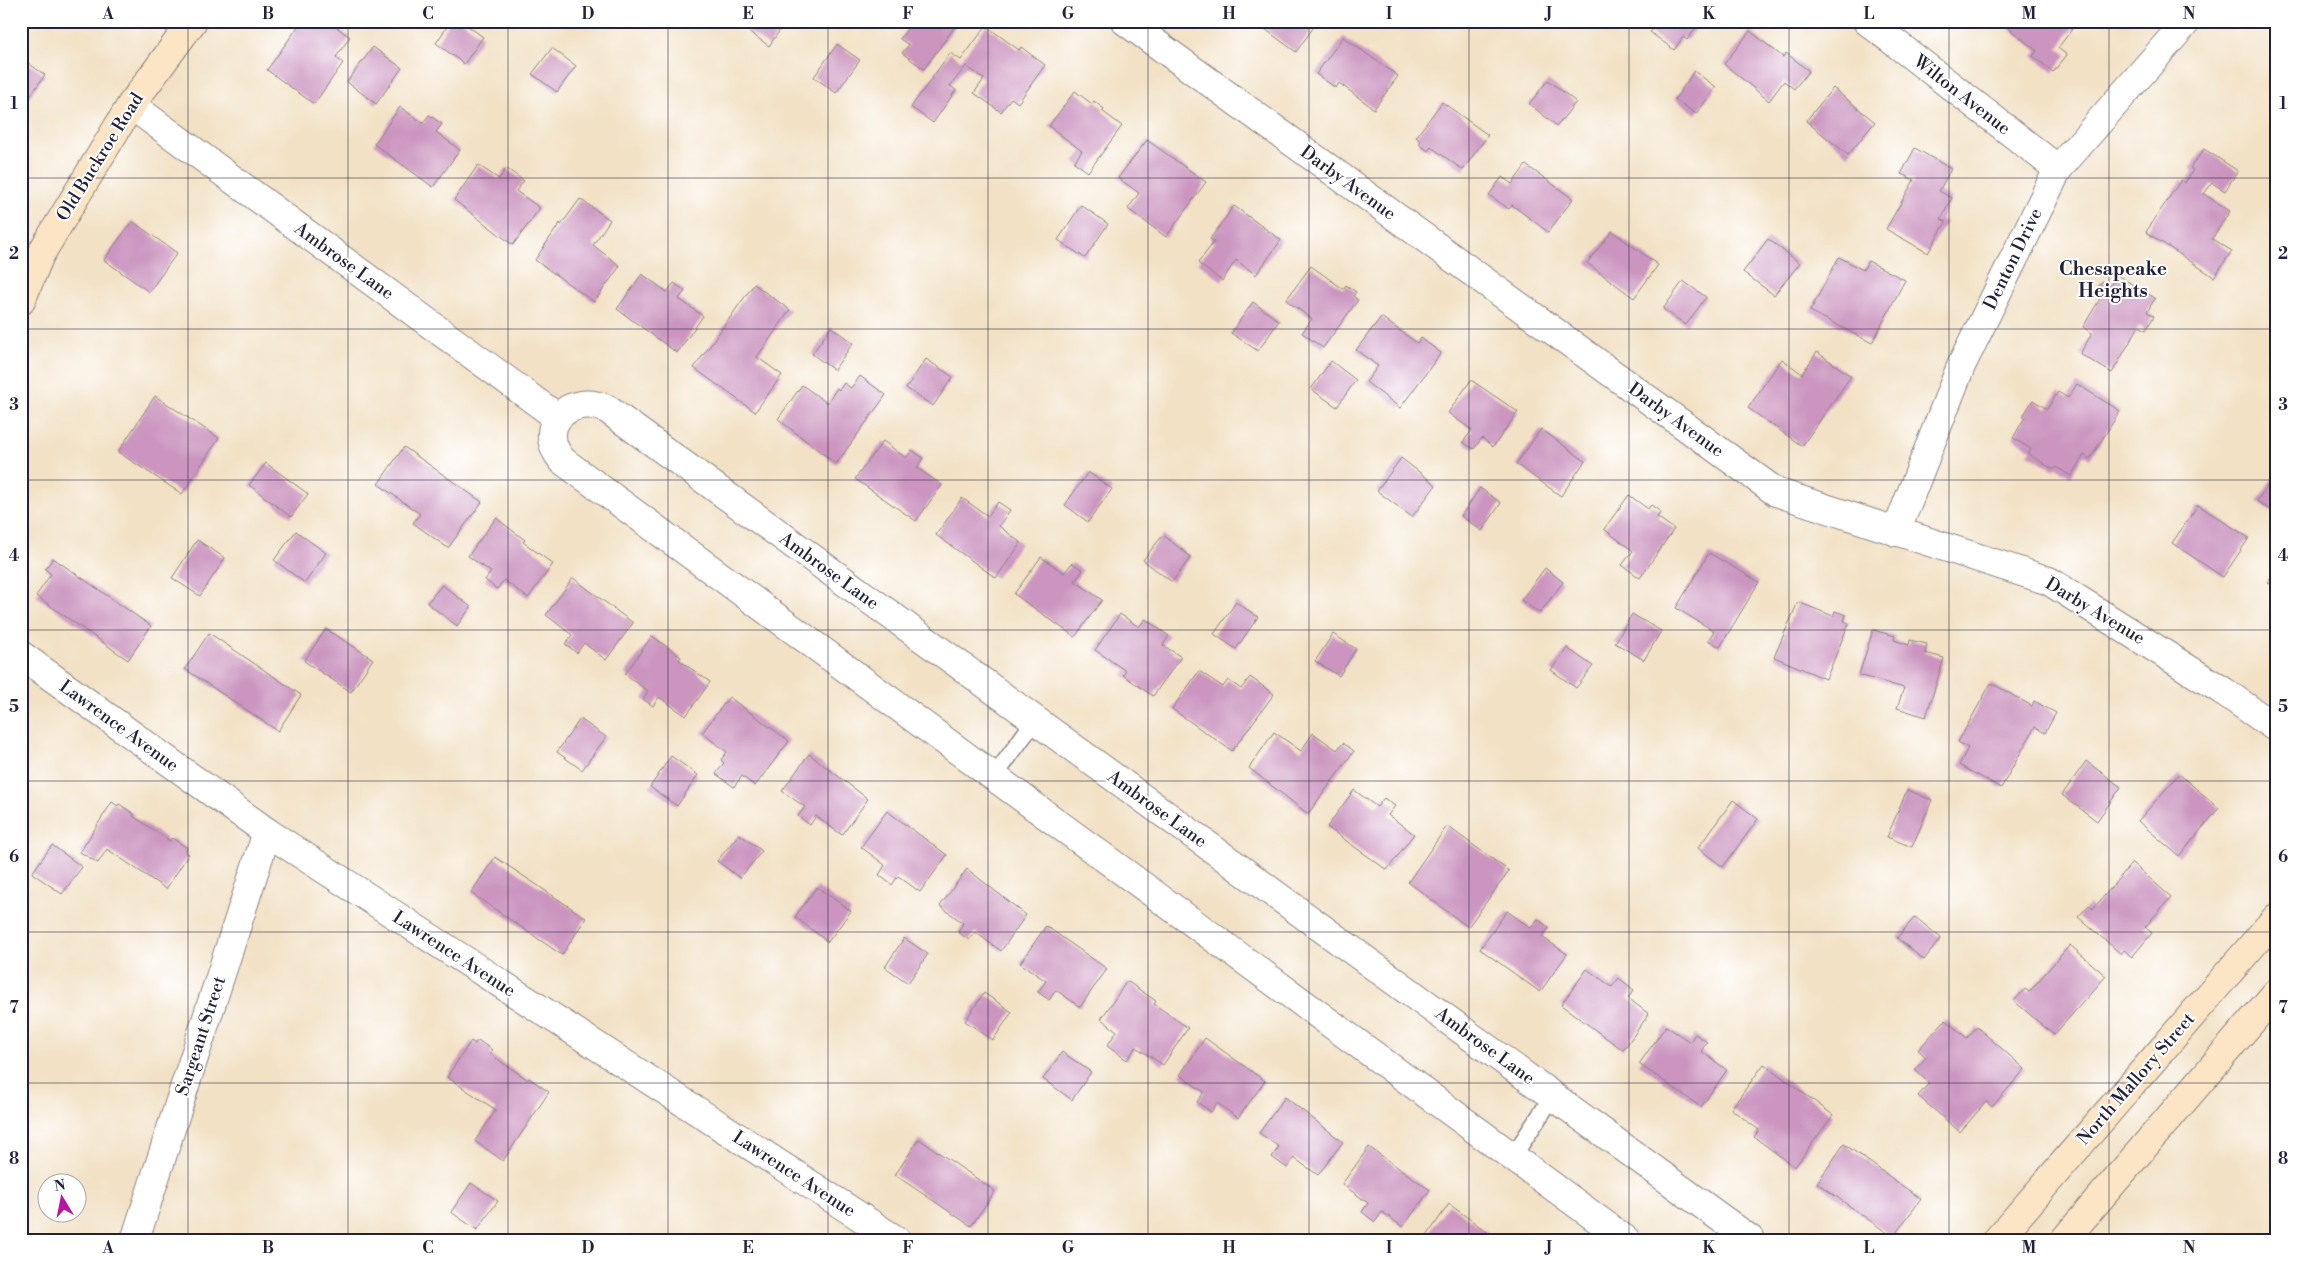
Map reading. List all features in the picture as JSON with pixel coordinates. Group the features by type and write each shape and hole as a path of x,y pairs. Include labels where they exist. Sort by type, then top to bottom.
{"main road":[{"name":"Old Buckroe Road","path":"21,301 40,255 131,105 193,21"},
{"name":"North Mallory Street","path":"1997,1240 2276,918"},
{"path":"2064,1240 2276,993"}],"street":[{"name":"Darby Avenue","path":"1125,21 1776,492 2049,581 2223,690 2276,728"},
{"name":"Wilton Avenue","path":"1867,21 2058,170"},
{"name":"Denton Drive","path":"1896,532 1961,366 2058,170 2187,21"},
{"name":"Ambrose Lane","path":"131,105 558,416 572,406 581,404 591,403 607,409 1751,1240"},
{"path":"558,416 554,424 554,443 555,450 562,461 1626,1240"},
{"name":"Lawrence Avenue","path":"21,655 267,832 896,1240"},
{"name":"Sargeant Street","path":"135,1240 267,832"}],"lane":[{"path":"994,777 1035,720"},
{"path":"1512,1156 1553,1096"}],"building":[{"path":"302,21 328,21 350,37 336,57 343,63 314,104 267,70"},
{"path":"451,21 461,21 483,37 464,64 436,43"},
{"path":"738,21 786,21 769,46 737,23"},
{"path":"913,21 959,21 924,69 902,53 909,45 900,39"},
{"path":"1254,21 1318,21 1296,52"},
{"path":"1661,21 1701,21 1687,40 1683,37 1674,50 1650,32"},
{"path":"2004,21 2078,21 2058,48 2067,55 2053,72 2033,56 2037,51 2002,23"},
{"path":"986,26 1019,50 1021,47 1045,65 1018,103 1011,98 1001,112 974,93 984,79 966,66 950,86 956,90 933,123 911,107 950,53 961,60"},
{"path":"1750,31 1783,57 1786,53 1809,71 1794,89 1784,81 1769,101 1724,64"},
{"path":"1343,37 1398,76 1374,109 1339,83 1336,88 1316,74"},
{"path":"837,44 860,60 836,93 814,77"},
{"path":"373,47 402,68 376,104 347,82"},
{"path":"552,48 576,66 557,92 532,74"},
{"path":"21,58 45,75 21,109"},
{"path":"1694,71 1716,87 1696,114 1675,99"},
{"path":"1548,80 1576,102 1557,126 1529,104"},
{"path":"1833,88 1875,122 1848,155 1806,121"},
{"path":"1075,91 1092,104 1094,101 1104,109 1102,111 1122,126 1088,172 1074,162 1082,151 1049,126"},
{"path":"1442,102 1488,135 1463,170 1431,147 1428,151 1419,144 1421,141 1416,137"},
{"path":"400,107 423,123 429,115 442,124 436,132 460,150 433,187 374,144"},
{"path":"1147,140 1206,182 1166,237 1128,209 1139,193 1118,178"},
{"path":"1915,148 1951,169 1939,191 1952,198 1941,219 1946,222 1928,253 1886,229 1914,180 1901,174"},
{"path":"2204,149 2238,171 2225,191 2212,183 2204,194 2230,211 2212,239 2232,251 2214,277 2146,232 2181,180 2185,183 2193,170 2190,168"},
{"path":"478,165 499,179 506,168 524,181 516,191 540,208 513,245 454,200"},
{"path":"1526,165 1573,199 1548,232 1512,205 1509,209 1489,195 1502,177 1512,184"},
{"path":"580,199 610,220 593,245 620,266 594,302 535,260 560,223 561,225"},
{"path":"1081,205 1108,224 1085,258 1058,240"},
{"path":"1234,206 1281,240 1256,275 1236,260 1222,281 1198,263 1214,242 1210,239"},
{"path":"132,221 177,253 149,292 104,260"},
{"path":"1612,231 1658,265 1634,298 1587,263"},
{"path":"1768,239 1800,263 1774,295 1743,272"},
{"path":"1839,257 1863,270 1868,261 1905,280 1872,343 1810,311"},
{"path":"1311,266 1343,289 1346,285 1356,292 1353,296 1358,300 1323,348 1302,333 1312,319 1286,300"},
{"path":"642,274 667,292 674,283 685,291 679,299 703,316 677,353 617,309"},
{"path":"2117,275 2155,298 2147,312 2154,316 2146,330 2139,326 2112,373 2080,354 2092,333 2083,327 2101,297 2095,293 2102,281 2110,286"},
{"path":"1683,281 1706,297 1686,325 1663,309"},
{"path":"754,284 790,310 757,357 782,375 755,412 694,368"},
{"path":"1253,302 1279,321 1258,351 1231,333"},
{"path":"1381,317 1417,343 1421,338 1441,353 1400,408 1366,382 1378,366 1356,350"},
{"path":"831,327 853,343 834,370 812,354"},
{"path":"1817,352 1851,376 1802,446 1748,408 1782,359 1802,374"},
{"path":"926,359 953,377 933,406 906,388"},
{"path":"1331,361 1356,380 1337,407 1311,389"},
{"path":"860,376 886,395 836,464 778,419 802,385 827,403 837,388 839,390 844,383 851,388"},
{"path":"1471,380 1518,412 1493,447 1482,438 1474,449 1463,442 1472,430 1448,413"},
{"path":"2077,384 2120,411 2090,459 2084,455 2071,476 2056,467 2054,470 2028,454 2031,449 2013,438 2033,400 2047,409 2058,392 2068,398"},
{"path":"155,396 219,438 182,494 118,452"},
{"path":"1541,429 1585,461 1561,496 1516,464"},
{"path":"883,441 906,458 912,450 923,458 917,468 942,485 916,521 855,479"},
{"path":"404,447 482,502 448,548 413,523 420,514 378,484"},
{"path":"1401,458 1436,485 1412,517 1377,491"},
{"path":"266,463 308,494 291,517 249,485"},
{"path":"1088,472 1112,489 1088,522 1065,505"},
{"path":"2276,473 2276,514 2257,501"},
{"path":"1480,488 1501,503 1482,531 1461,516"},
{"path":"1629,495 1648,509 1651,505 1661,512 1657,517 1674,529 1640,578 1622,565 1633,551 1604,529"},
{"path":"962,498 988,516 998,502 1010,510 999,526 1021,543 996,578 936,535"},
{"path":"2198,505 2249,538 2223,577 2172,543"},
{"path":"496,518 525,540 523,542 553,564 528,598 504,580 497,589 485,580 491,572 468,556"},
{"path":"296,531 326,553 305,583 274,560"},
{"path":"1163,535 1191,557 1172,582 1143,560"},
{"path":"197,540 225,558 200,596 172,578"},
{"path":"1709,553 1759,582 1720,647 1708,640 1714,631 1676,608"},
{"path":"1041,557 1064,573 1072,563 1083,570 1075,581 1102,600 1075,637 1014,594"},
{"path":"53,558 151,626 128,660 36,596 51,574 45,569"},
{"path":"1545,568 1563,582 1540,613 1521,600"},
{"path":"2276,572 2276,589 2267,582"},
{"path":"573,578 633,623 606,660 584,643 577,653 565,644 572,635 546,615"},
{"path":"442,585 471,607 457,626 427,603"},
{"path":"1236,602 1258,617 1236,649 1214,634"},
{"path":"1798,602 1833,616 1835,611 1846,615 1844,621 1849,623 1826,679 1774,657"},
{"path":"1120,614 1139,627 1145,619 1169,636 1163,645 1181,657 1153,696 1123,675 1126,671 1095,650"},
{"path":"1632,614 1661,631 1644,660 1615,643"},
{"path":"326,629 373,659 351,692 304,661"},
{"path":"1873,630 1895,636 1894,640 1909,645 1910,640 1927,644 1925,653 1944,658 1926,717 1897,708 1904,688 1859,675"},
{"path":"209,633 301,695 278,731 185,669"},
{"path":"1333,634 1356,649 1339,676 1315,661"},
{"path":"652,636 681,657 679,660 710,682 686,716 659,697 653,706 643,699 648,691 625,674"},
{"path":"1567,648 1593,666 1576,688 1551,670"},
{"path":"1199,671 1223,687 1228,680 1241,689 1250,677 1274,694 1232,751 1172,709"},
{"path":"1991,683 2032,706 2034,701 2056,713 2045,733 2035,727 2001,788 1959,765 1968,748 1958,742"},
{"path":"729,697 789,741 755,786 742,776 734,787 716,774 724,763 721,760 727,752 702,733"},
{"path":"580,719 606,737 582,770 557,752"},
{"path":"1274,732 1301,751 1313,733 1337,750 1343,743 1354,751 1308,814 1249,768"},
{"path":"809,754 868,799 842,835 816,816 810,825 798,816 805,807 782,791"},
{"path":"671,756 698,775 677,806 650,787"},
{"path":"2086,761 2121,787 2097,821 2062,795"},
{"path":"2179,774 2219,808 2179,856 2138,821"},
{"path":"1354,790 1377,807 1384,798 1395,806 1388,815 1414,834 1387,870 1327,827"},
{"path":"1907,790 1932,800 1912,847 1887,837"},
{"path":"1733,800 1758,819 1723,867 1698,848"},
{"path":"112,802 118,806 119,804 134,814 133,816 170,841 172,838 187,848 185,852 189,854 166,889 107,849 98,863 80,852"},
{"path":"887,811 947,855 920,892 898,876 892,885 879,875 885,865 861,847"},
{"path":"1447,826 1509,871 1468,927 1408,882"},
{"path":"739,834 762,851 740,878 717,861"},
{"path":"52,845 82,867 62,894 32,873"},
{"path":"495,857 586,918 562,955 471,893"},
{"path":"2132,863 2171,897 2145,927 2152,933 2132,957 2124,950 2121,954 2078,917 2089,905 2093,909"},
{"path":"967,869 1026,915 1001,951 975,932 969,940 958,932 963,923 940,906"},
{"path":"817,887 851,911 828,942 795,917"},
{"path":"1507,911 1531,928 1538,919 1549,928 1542,937 1567,954 1540,992 1480,949"},
{"path":"1915,917 1941,938 1924,960 1897,938"},
{"path":"1046,926 1107,969 1080,1007 1056,990 1049,1000 1038,992 1046,981 1020,963"},
{"path":"904,938 928,954 908,983 885,967"},
{"path":"2070,945 2106,976 2054,1035 2014,1001 2025,989 2029,992"},
{"path":"1587,969 1612,987 1619,978 1634,990 1628,998 1649,1014 1623,1050 1561,1005"},
{"path":"1127,981 1156,1001 1154,1004 1188,1028 1163,1065 1136,1047 1127,1060 1107,1046 1117,1031 1101,1019"},
{"path":"984,993 1012,1012 993,1040 965,1021"},
{"path":"1945,1020 1967,1038 1977,1027 2025,1069 1992,1107 1986,1102 1960,1132 1918,1096 1929,1083 1915,1070 1926,1057 1918,1050"},
{"path":"1666,1026 1690,1042 1695,1034 1707,1042 1701,1051 1727,1070 1701,1107 1639,1064"},
{"path":"1205,1038 1265,1081 1238,1118 1217,1103 1211,1112 1197,1102 1204,1092 1180,1075"},
{"path":"478,1040 492,1050 490,1054 549,1092 503,1161 475,1141 496,1110 447,1077 471,1041 475,1044"},
{"path":"1062,1052 1091,1072 1072,1100 1043,1079"},
{"path":"1764,1064 1833,1115 1795,1167 1754,1137 1759,1130 1731,1109"},
{"path":"1285,1097 1343,1142 1318,1175 1294,1158 1287,1168 1272,1157 1279,1147 1259,1133"},
{"path":"919,1139 995,1191 971,1226 895,1175"},
{"path":"1844,1144 1921,1199 1893,1237 1817,1183"},
{"path":"1369,1147 1430,1190 1403,1227 1382,1212 1375,1222 1362,1212 1368,1203 1342,1184"},
{"path":"471,1183 498,1201 477,1230 451,1212"},
{"path":"1449,1204 1498,1240 1424,1240"}],"district":[{"name":"Chesapeake Heights","path":"2113,280"}]}
